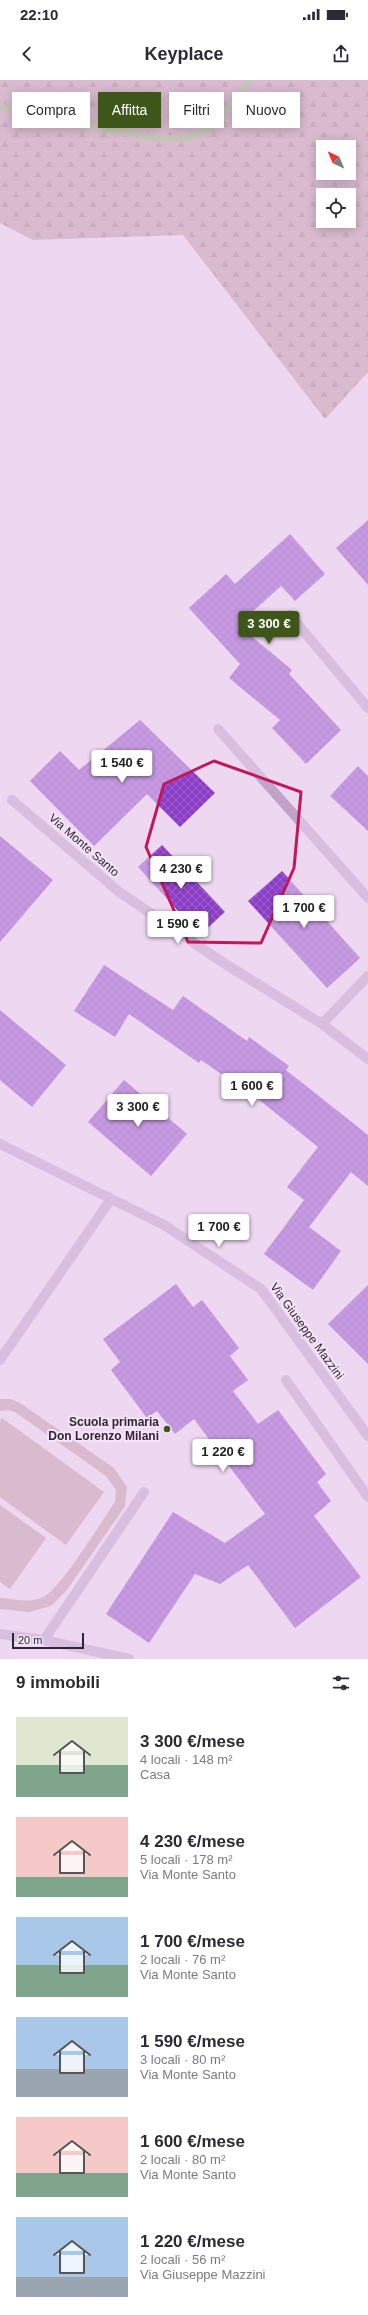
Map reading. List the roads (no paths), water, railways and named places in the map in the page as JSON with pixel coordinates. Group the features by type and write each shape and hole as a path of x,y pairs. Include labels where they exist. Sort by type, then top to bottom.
{"street":[{"path":"290,615 368,708"},
{"path":"218,728 368,898"},
{"name":"Via Monte Santo","path":"12,800 118,891 219,960 322,1024 368,1059"},
{"path":"322,1024 368,976"},
{"name":"Via Giuseppe Mazzini","path":"0,1144 164,1225 261,1289 368,1436"},
{"path":"0,1360 111,1199"},
{"path":"286,1380 368,1497"},
{"path":"44,1640 144,1492"},
{"path":"0,1634 44,1640 129,1659"}],"waterway":[{"path":"0,107 30,115 159,139 188,138 212,128 251,80"}],"place":[{"name":"Scuola primaria Don Lorenzo Milani","path":"167,1429"}]}
